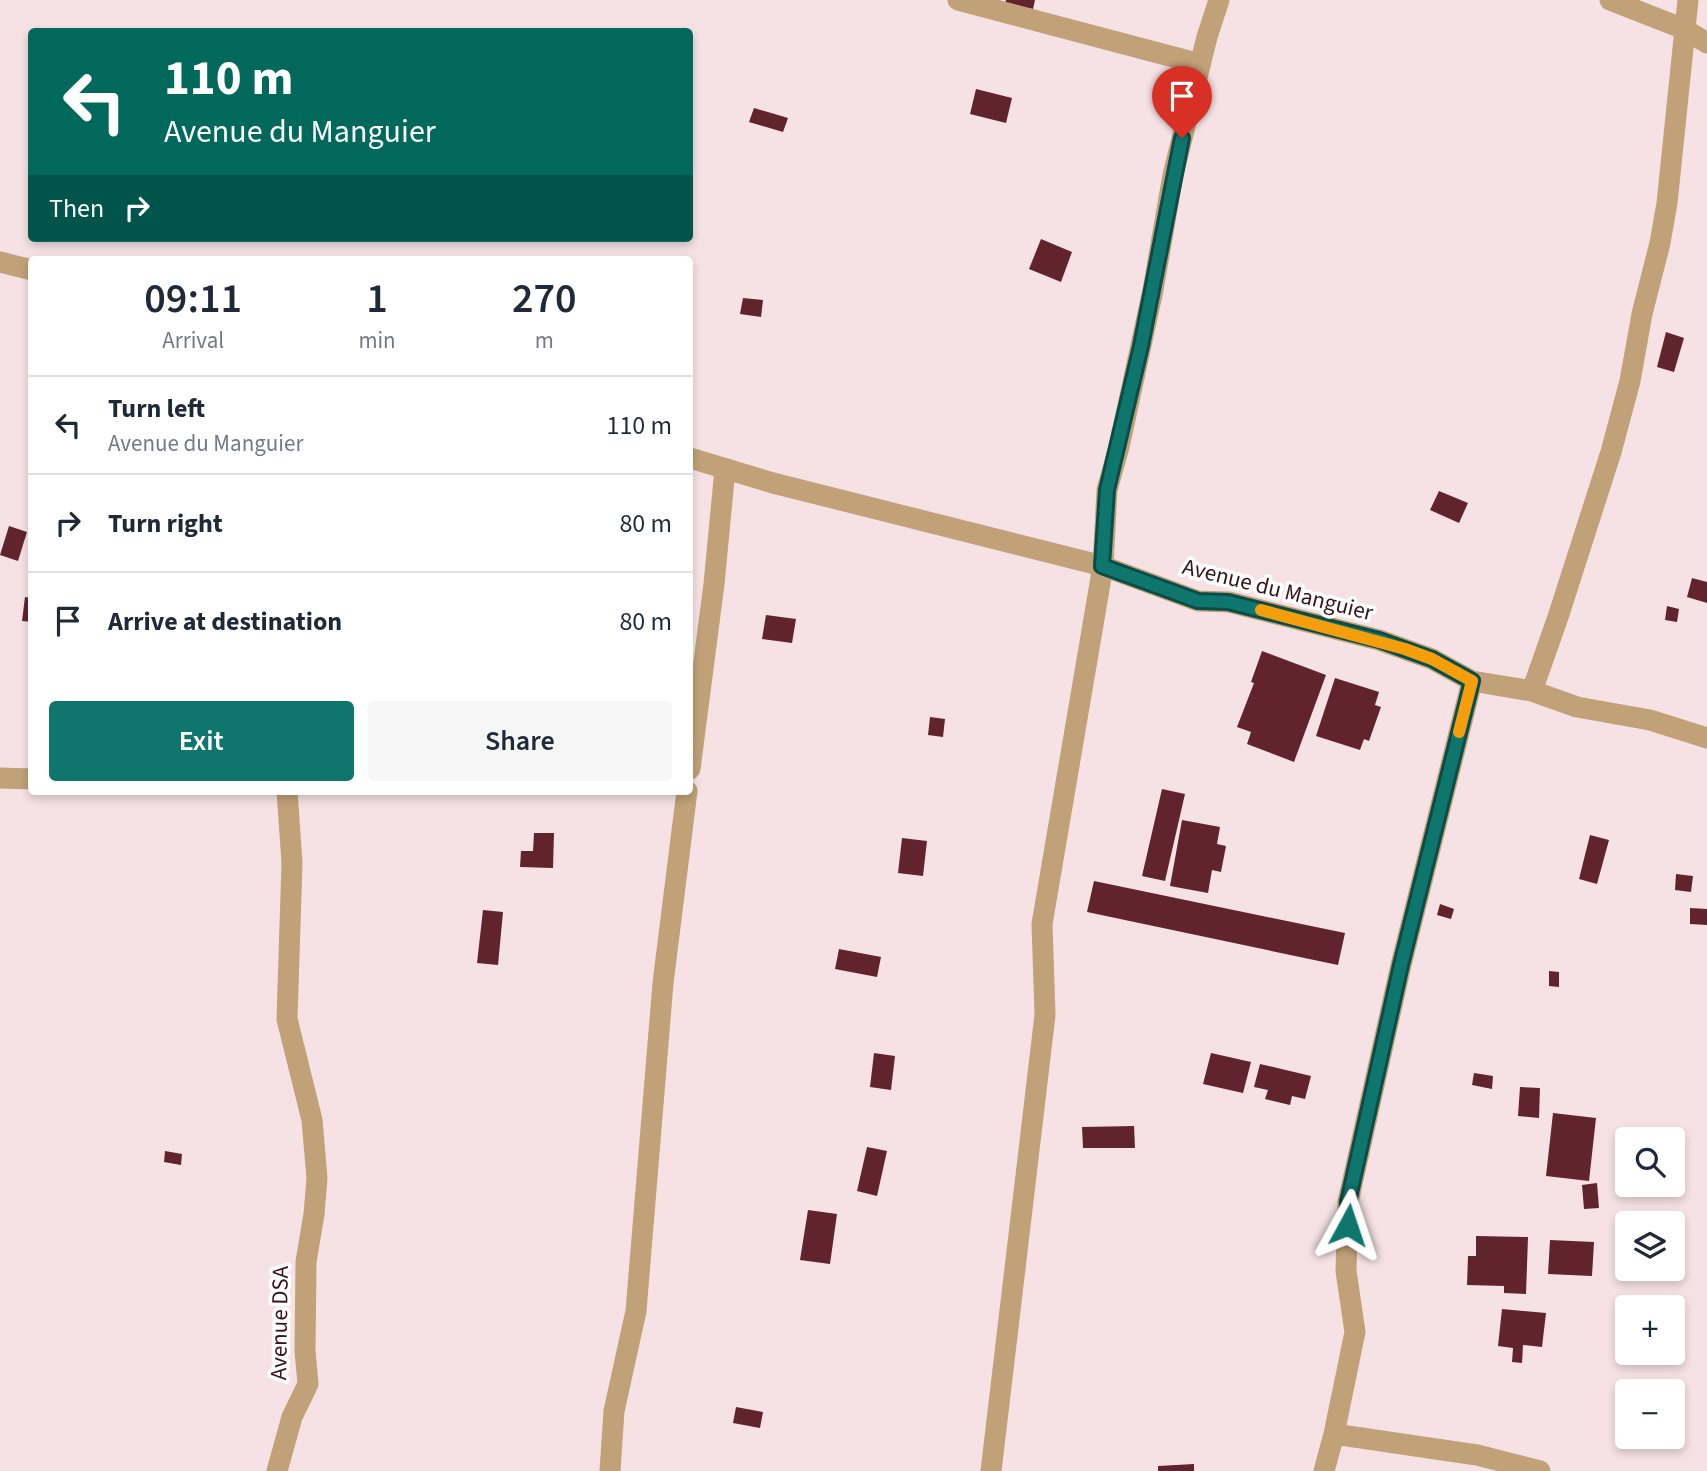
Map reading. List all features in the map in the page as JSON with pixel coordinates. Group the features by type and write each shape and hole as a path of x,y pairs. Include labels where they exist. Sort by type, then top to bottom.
{"street":[{"path":"958,0 1200,64"},
{"path":"990,1471 1045,1015 1042,924 1102,566 1107,490 1151,301 1173,175 1200,64 1219,0"},
{"path":"1610,0 1684,29 1707,43"},
{"path":"1532,691 1611,452 1630,380 1667,203 1688,0"},
{"path":"0,262 28,269"},
{"name":"Avenue du Manguier","path":"693,459 1102,566 1198,601 1228,602 1379,640 1432,659 1472,681 1532,691 1577,706 1650,720 1707,738"},
{"path":"693,707 714,584 725,469"},
{"path":"1324,1471 1355,1332 1346,1271 1348,1202 1401,965 1472,681"},
{"path":"0,778 28,779"},
{"name":"Avenue DSA","path":"277,1471 292,1418 308,1384 305,1351 306,1262 317,1178 312,1119 287,1019 292,863 287,795"},
{"path":"610,1471 614,1411 636,1311 663,983 686,795"},
{"path":"1334,1434 1477,1455 1540,1471"}],"building":[{"path":"1006,0 1035,0 1033,9 1005,4"},
{"path":"976,89 1012,98 1006,123 970,114"},
{"path":"754,108 788,118 783,132 749,122"},
{"path":"1041,239 1072,252 1061,282 1029,269"},
{"path":"743,298 763,300 761,317 740,314"},
{"path":"1666,332 1684,338 1674,372 1657,367"},
{"path":"1439,491 1468,503 1459,523 1430,510"},
{"path":"9,526 27,532 18,561 0,555"},
{"path":"1692,578 1707,582 1707,603 1687,597"},
{"path":"25,597 28,597 28,622 22,621"},
{"path":"1667,606 1679,609 1677,622 1665,620"},
{"path":"766,615 796,619 792,643 762,639"},
{"path":"1262,651 1326,675 1294,762 1247,744 1251,732 1237,727 1254,683 1251,682"},
{"path":"1335,678 1379,692 1375,705 1381,707 1369,741 1364,739 1360,750 1316,736"},
{"path":"930,717 945,719 943,737 928,735"},
{"path":"1162,789 1185,794 1165,881 1142,876"},
{"path":"1182,820 1220,827 1217,844 1226,846 1221,872 1212,870 1208,893 1170,886"},
{"path":"534,833 554,833 553,868 520,867 521,851 533,851"},
{"path":"1590,835 1609,840 1597,884 1579,879"},
{"path":"902,838 927,841 923,876 898,873"},
{"path":"1676,874 1693,876 1691,892 1675,890"},
{"path":"1094,881 1345,933 1338,965 1087,912"},
{"path":"1440,904 1454,909 1451,919 1437,915"},
{"path":"1690,908 1707,909 1707,925 1690,924"},
{"path":"483,910 503,912 498,965 477,963"},
{"path":"839,949 881,957 877,977 835,969"},
{"path":"1549,971 1559,972 1559,987 1549,986"},
{"path":"874,1053 895,1056 891,1090 870,1087"},
{"path":"1211,1053 1251,1062 1243,1093 1203,1084"},
{"path":"1260,1064 1311,1076 1305,1099 1292,1096 1290,1105 1265,1099 1268,1090 1254,1087"},
{"path":"1474,1073 1493,1076 1492,1089 1472,1085"},
{"path":"1520,1087 1540,1088 1539,1118 1518,1116"},
{"path":"1553,1113 1596,1118 1589,1181 1546,1176"},
{"path":"1134,1126 1135,1148 1083,1148 1082,1127"},
{"path":"867,1147 887,1151 877,1196 857,1191"},
{"path":"165,1151 182,1154 181,1165 164,1162"},
{"path":"1597,1183 1599,1208 1584,1209 1582,1185"},
{"path":"808,1210 837,1214 830,1264 800,1260"},
{"path":"1476,1236 1528,1237 1526,1294 1504,1293 1504,1286 1467,1285 1468,1256 1476,1256"},
{"path":"1550,1240 1594,1242 1592,1276 1548,1274"},
{"path":"1502,1309 1546,1313 1542,1347 1523,1345 1522,1363 1512,1362 1513,1348 1498,1346"},
{"path":"736,1407 763,1412 760,1428 733,1423"},
{"path":"1194,1464 1194,1471 1158,1471 1158,1466"}],"slow traffic":[{"path":"1261,610 1379,640 1432,659 1472,681 1459,732"}],"route":[{"path":"1182,138 1153,290 1107,490 1102,566 1198,601 1228,602 1379,640 1432,659 1472,681 1401,965 1348,1202 1348,1225"}]}
